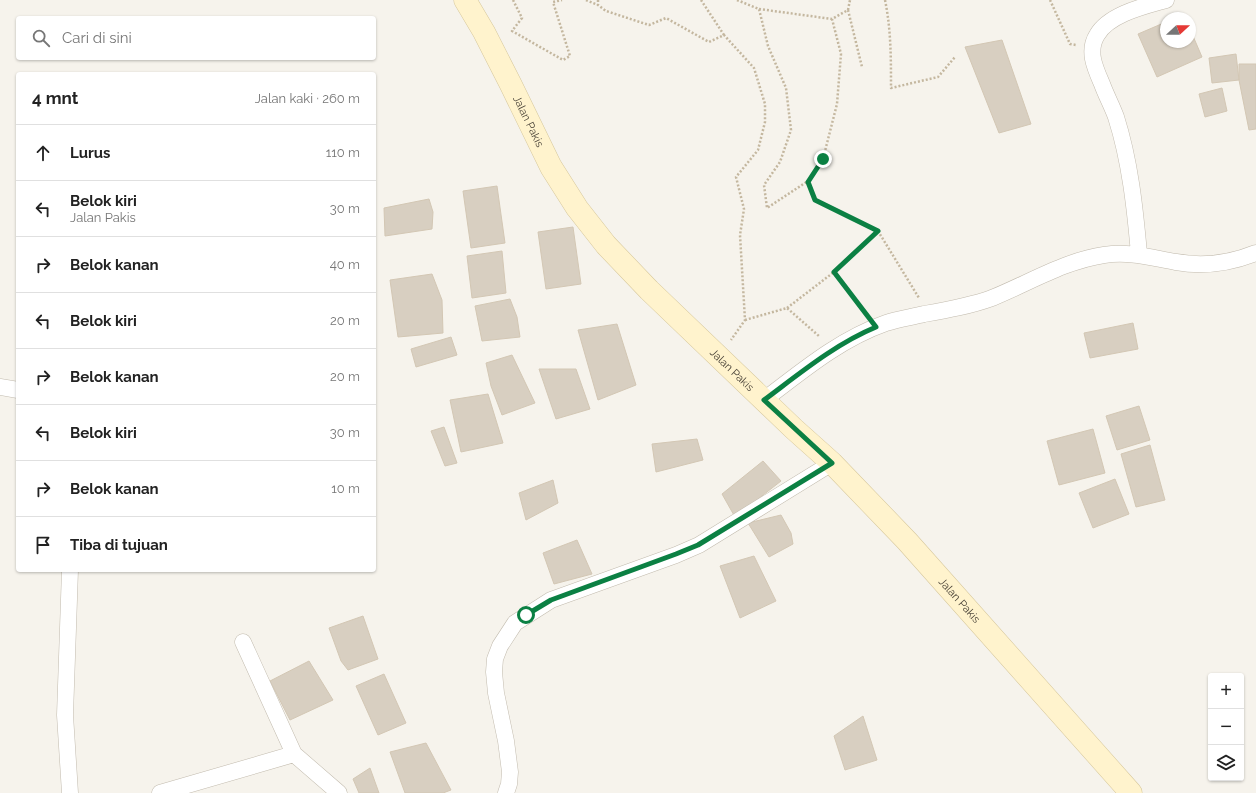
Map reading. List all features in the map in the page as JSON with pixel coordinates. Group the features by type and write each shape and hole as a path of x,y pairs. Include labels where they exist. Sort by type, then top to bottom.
{"street":[{"name":"Jalan Pakis","path":"465,0 484,32 551,167 577,208 606,245 649,290 832,463 907,541 1131,793"},
{"path":"1139,254 1134,199 1123,145 1116,116 1093,61 1092,50 1098,33 1118,16 1141,7 1166,0"},
{"path":"764,400 834,350 861,333 888,322 974,304 1080,260 1106,254 1139,254 1177,263 1209,264 1243,258 1256,252"},
{"path":"0,387 16,390"},
{"path":"506,793 509,784 510,772 506,741 496,693 494,672 495,659 500,646 515,623 551,600 698,545 832,463"},
{"path":"70,572 65,715 70,793"},
{"path":"243,642 294,754 339,793"},
{"path":"160,793 294,754"}],"path":[{"path":"513,0 522,18 512,31 563,60 570,56 553,1 562,0"},
{"path":"586,0 598,5 606,11 649,25 666,18 709,42 724,35"},
{"path":"598,0 598,5"},
{"path":"701,0 724,35 754,68 765,104 765,122 758,150 736,177 744,209 740,235 745,320 719,357"},
{"path":"737,0 759,9 832,18 848,10"},
{"path":"850,0 848,10 862,67"},
{"path":"885,0 888,12 891,46 891,88 938,77 955,57"},
{"path":"1050,0 1070,44 1092,50"},
{"path":"759,9 768,46 786,88 791,130 780,162 764,185 767,208 808,182 823,159 837,104 841,54 832,18"},
{"path":"808,182 815,200 878,231 928,314"},
{"path":"745,320 787,308 834,272 878,231"},
{"path":"834,272 876,327"},
{"path":"787,308 834,350"}],"building":[{"path":"1160,25 1160,48 1196,48 1196,43 1202,57 1157,77 1138,34"},
{"path":"1002,40 1031,124 999,133 965,47"},
{"path":"1236,54 1239,80 1212,83 1209,58"},
{"path":"1239,64 1256,64 1256,129 1249,130 1239,80"},
{"path":"1222,88 1227,111 1205,117 1199,94"},
{"path":"497,186 505,243 471,248 463,191"},
{"path":"429,199 433,212 432,229 385,236 384,208"},
{"path":"573,227 581,284 546,289 538,232"},
{"path":"502,251 506,293 472,298 467,256"},
{"path":"432,274 442,300 443,333 398,337 390,280"},
{"path":"510,299 517,317 520,337 482,341 475,306"},
{"path":"1133,323 1138,349 1090,358 1084,333"},
{"path":"617,324 636,385 598,400 578,330"},
{"path":"451,337 457,355 416,367 411,349"},
{"path":"512,355 535,403 502,415 491,386 486,363"},
{"path":"539,369 576,369 590,409 556,419"},
{"path":"488,394 503,443 461,452 450,400"},
{"path":"1139,406 1150,440 1117,450 1106,416"},
{"path":"444,427 457,463 445,466 431,431"},
{"path":"1093,429 1105,473 1059,485 1047,441"},
{"path":"697,439 703,460 656,472 652,444"},
{"path":"1150,445 1165,500 1136,507 1121,454"},
{"path":"763,461 781,481 735,517 722,494"},
{"path":"1115,479 1129,514 1093,528 1079,493"},
{"path":"553,480 558,503 526,520 519,493"},
{"path":"781,515 791,533 793,544 769,557 748,523"},
{"path":"577,540 592,574 554,584 543,553"},
{"path":"754,556 776,601 740,618 720,566"},
{"path":"363,616 378,659 348,670 341,661 329,628"},
{"path":"309,661 333,700 290,720 270,681"},
{"path":"384,674 406,723 378,735 356,686"},
{"path":"863,716 877,760 845,770 834,736"},
{"path":"426,743 451,790 443,793 405,793 390,752"},
{"path":"370,768 379,793 359,793 353,779"}],"route":[{"path":"526,615 551,600 698,545 832,463 764,400 841,345 861,333 876,327 834,272 878,231 815,200 808,182 823,159"}]}
